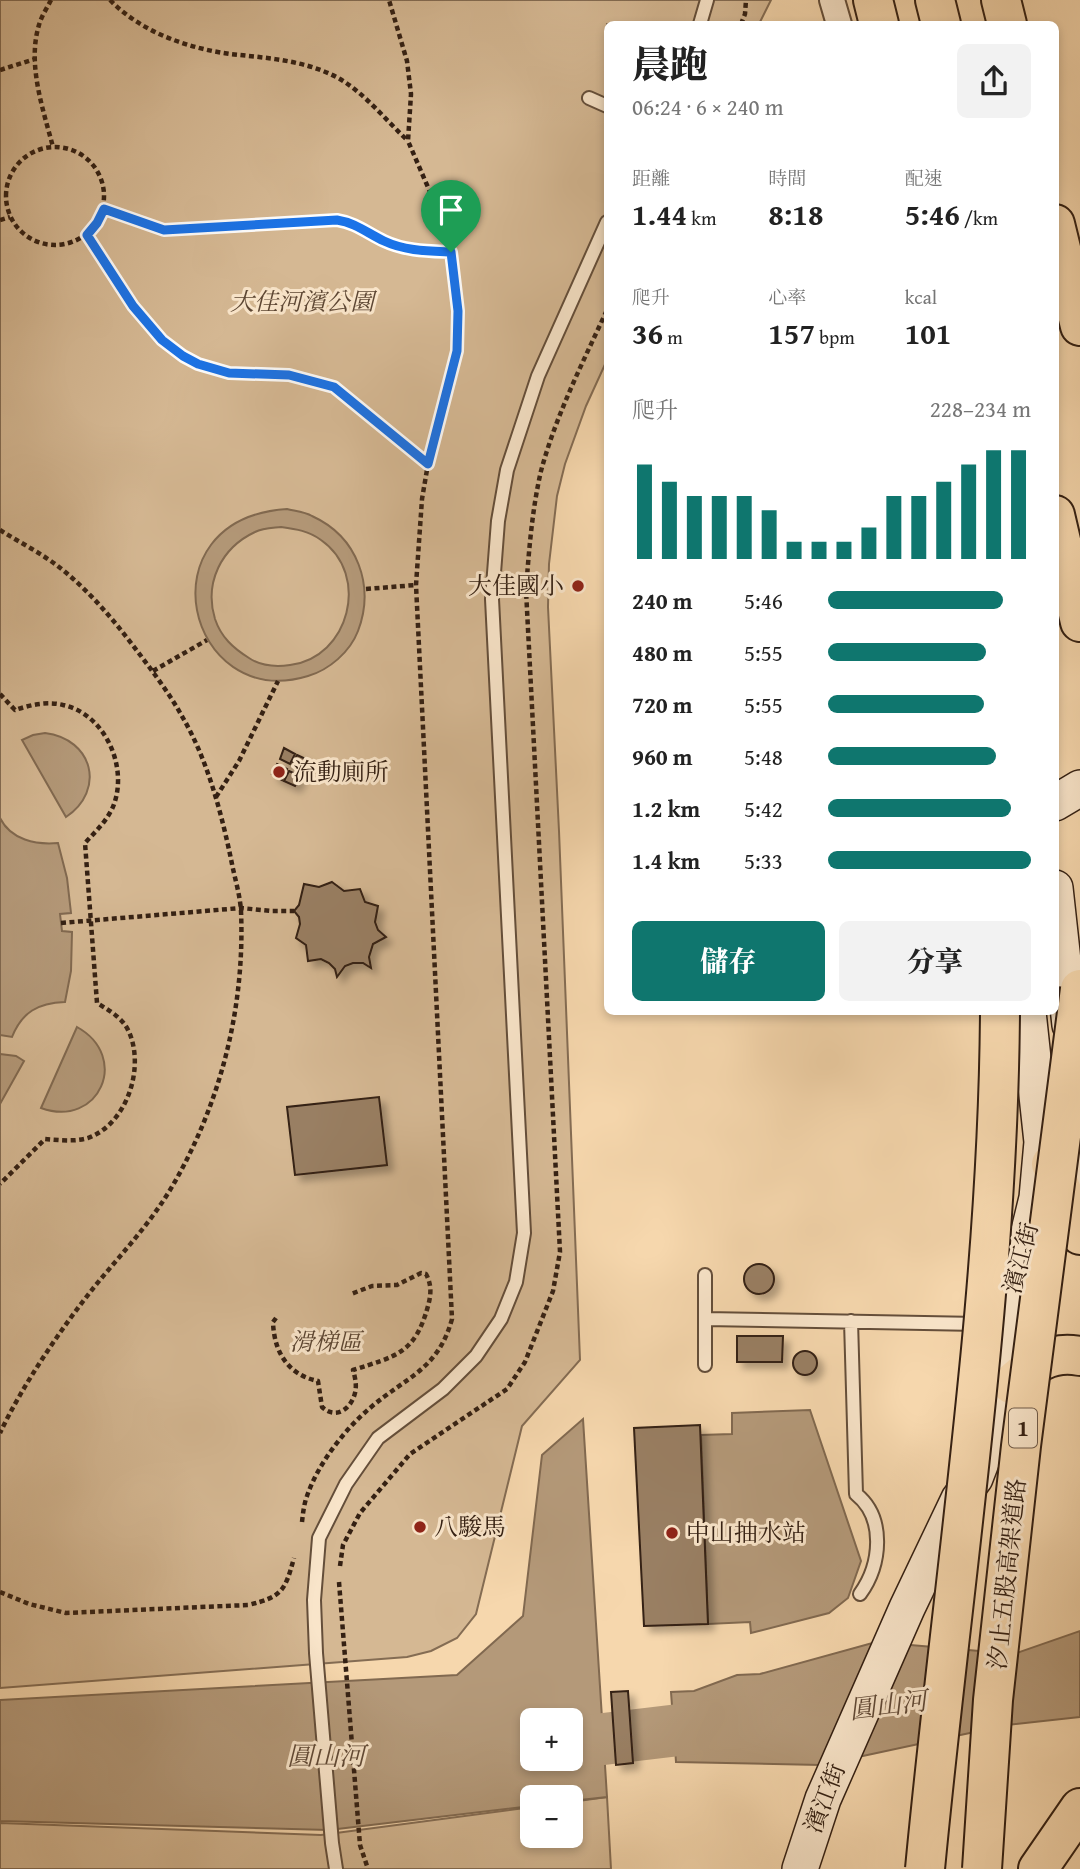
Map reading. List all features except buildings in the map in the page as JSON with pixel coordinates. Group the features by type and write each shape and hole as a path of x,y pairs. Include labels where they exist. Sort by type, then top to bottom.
{"highway":[{"path":"873,0 878,21"},
{"path":"935,0 940,21"},
{"path":"1001,0 1006,21"},
{"path":"1059,240 1080,326"},
{"path":"1059,532 1080,622"},
{"name":"汐止五股高架道路","path":"982,1869 993,1700 1021,1446 1080,989"},
{"name":"汐止五股高架道路","path":"925,1869 978,1380 999,1105 1000,1015"},
{"path":"1042,1142 1077,1228"},
{"path":"1011,1384 1030,1366 1049,1356 1067,1353 1080,1356"},
{"path":"1038,1869 1080,1808"}],"main road":[{"path":"1059,801 1080,788"},
{"path":"1059,927 1080,1129"},
{"name":"濱江街","path":"959,1499 959,1471 1029,1234 1037,1198 1042,1142 1028,1015"},
{"name":"濱江街","path":"800,1869 823,1799 907,1608 959,1499 975,1478 1011,1384 1016,1359 1077,1228 1080,1170"}],"street":[{"path":"832,0 838,21"}],"lane":[{"path":"701,21 707,0"},
{"path":"589,97 604,104"},
{"path":"336,1869 316,1653 314,1600 319,1538 346,1484 378,1438 443,1389 476,1356 500,1319 516,1282 524,1233 492,599 498,521 507,470 538,376 604,229"},
{"path":"705,1275 705,1365"},
{"path":"705,1319 941,1321 1003,1325"},
{"path":"851,1321 856,1494 863,1500 873,1518 877,1538 872,1573 860,1594"}],"path":[{"path":"51,0 38,26 35,59 40,96 52,147"},
{"path":"110,0 118,9 160,35 198,48 272,57 311,67 339,79 362,96 408,141 443,222 451,252 458,311 457,351 428,464 422,499 416,585 452,1320 436,1357 366,1411 341,1438 321,1467 307,1495 299,1535"},
{"path":"389,0 407,61 411,94 408,141"},
{"path":"742,21 746,0"},
{"path":"0,70 35,59"},
{"path":"52,147 75,151 94,165 104,186 104,209 97,223 87,235 74,243 59,246 44,245 24,235 10,217 6,202 7,186 13,171 23,158 37,150 52,147"},
{"path":"104,209 164,230 337,220 355,225 403,248 451,252"},
{"path":"0,220 10,217"},
{"path":"87,235 133,306 162,340 183,356 198,364 229,373 289,375 334,387 428,464"},
{"path":"0,530 59,567 112,617 153,671 184,719 202,759 215,798 228,842 241,908 236,1008 212,1103 195,1144 172,1187 147,1225 94,1287 62,1331 1,1428"},
{"path":"366,590 416,585"},
{"path":"153,671 207,640"},
{"path":"215,798 239,761 278,681"},
{"path":"0,694 15,710 48,703 65,705 96,724 108,739 116,762 118,785 113,807 103,825 85,842 97,1003 116,1014 128,1030 134,1048 135,1068 126,1101 116,1117 102,1130 88,1138 71,1141 45,1139 0,1184"},
{"path":"61,923 241,908 294,911"},
{"path":"276,1318 273,1322 274,1328 284,1359 299,1375 318,1381 322,1407 331,1413 338,1413 347,1408 354,1396 356,1384 353,1370 393,1356 412,1342 424,1320 430,1286 426,1274 421,1273 397,1284 372,1286 351,1294"},
{"path":"0,1592 49,1611 66,1613 248,1605 265,1601 282,1591 296,1548"},
{"path":"345,1658 360,1844 368,1869"}],"green space":[{"name":"大佳河濱公園","path":"0,0 771,0 760,21 604,21 604,367 586,406 565,464 557,496 549,564 548,607 580,1360 522,1426 476,1614 457,1638 431,1651 407,1657 0,1688"},
{"path":"607,1797 611,1869 0,1869 0,1823 321,1835 520,1809 520,1848 583,1848 583,1800"}],"water":[{"path":"287,509 312,516 341,536 359,564 364,597 358,631 350,646 324,669 308,676 266,680 233,667 209,642 197,610 197,576 211,545 241,521","holes":["281,527 302,531 321,540 336,555 346,573 349,593 339,632 327,647 310,659 279,666 258,663 224,637 215,619 212,592 218,568 233,547 258,531"]},
{"path":"45,733 61,737 74,745 89,767 90,780 86,793 79,806 66,817 22,740"},
{"path":"0,818 11,831 25,840 58,843 67,878 71,913 60,914 62,931 72,932 71,971 65,1002 47,1004 32,1010 21,1021 12,1037 0,1035"},
{"path":"77,1027 93,1040 102,1055 105,1071 101,1087 92,1100 79,1108 61,1112 41,1108"},
{"path":"0,1054 16,1056 24,1061 0,1104"},
{"path":"810,1410 861,1561 848,1598 829,1613 751,1633 750,1622 708,1624 701,1435 732,1434 732,1413"},
{"name":"圓山河","path":"583,1419 607,1797 583,1800 583,1785 520,1785 520,1807 329,1830 0,1821 0,1700 457,1675 523,1616 542,1455"},
{"name":"圓山河","path":"1080,1631 1080,1717 1007,1725 821,1765 676,1762 671,1692 694,1691 737,1675 760,1674 876,1642 1014,1654"}],"waterway":[{"name":"圓山河","path":"583,1741 746,1722"}],"place":[{"name":"大佳國小","path":"578,586"},
{"name":"流動廁所","path":"279,772"},
{"name":"八駿馬","path":"420,1527"},
{"name":"中山抽水站","path":"672,1533"}],"route":[{"path":"104,209 148,226 181,231 337,220 365,229 380,239 403,248 451,252 458,311 457,351 428,464 334,387 289,375 229,373 198,364 183,356 162,340 133,306 87,235 104,209"}],"park label":[{"name":"滑梯區","path":"326,1342"}]}
